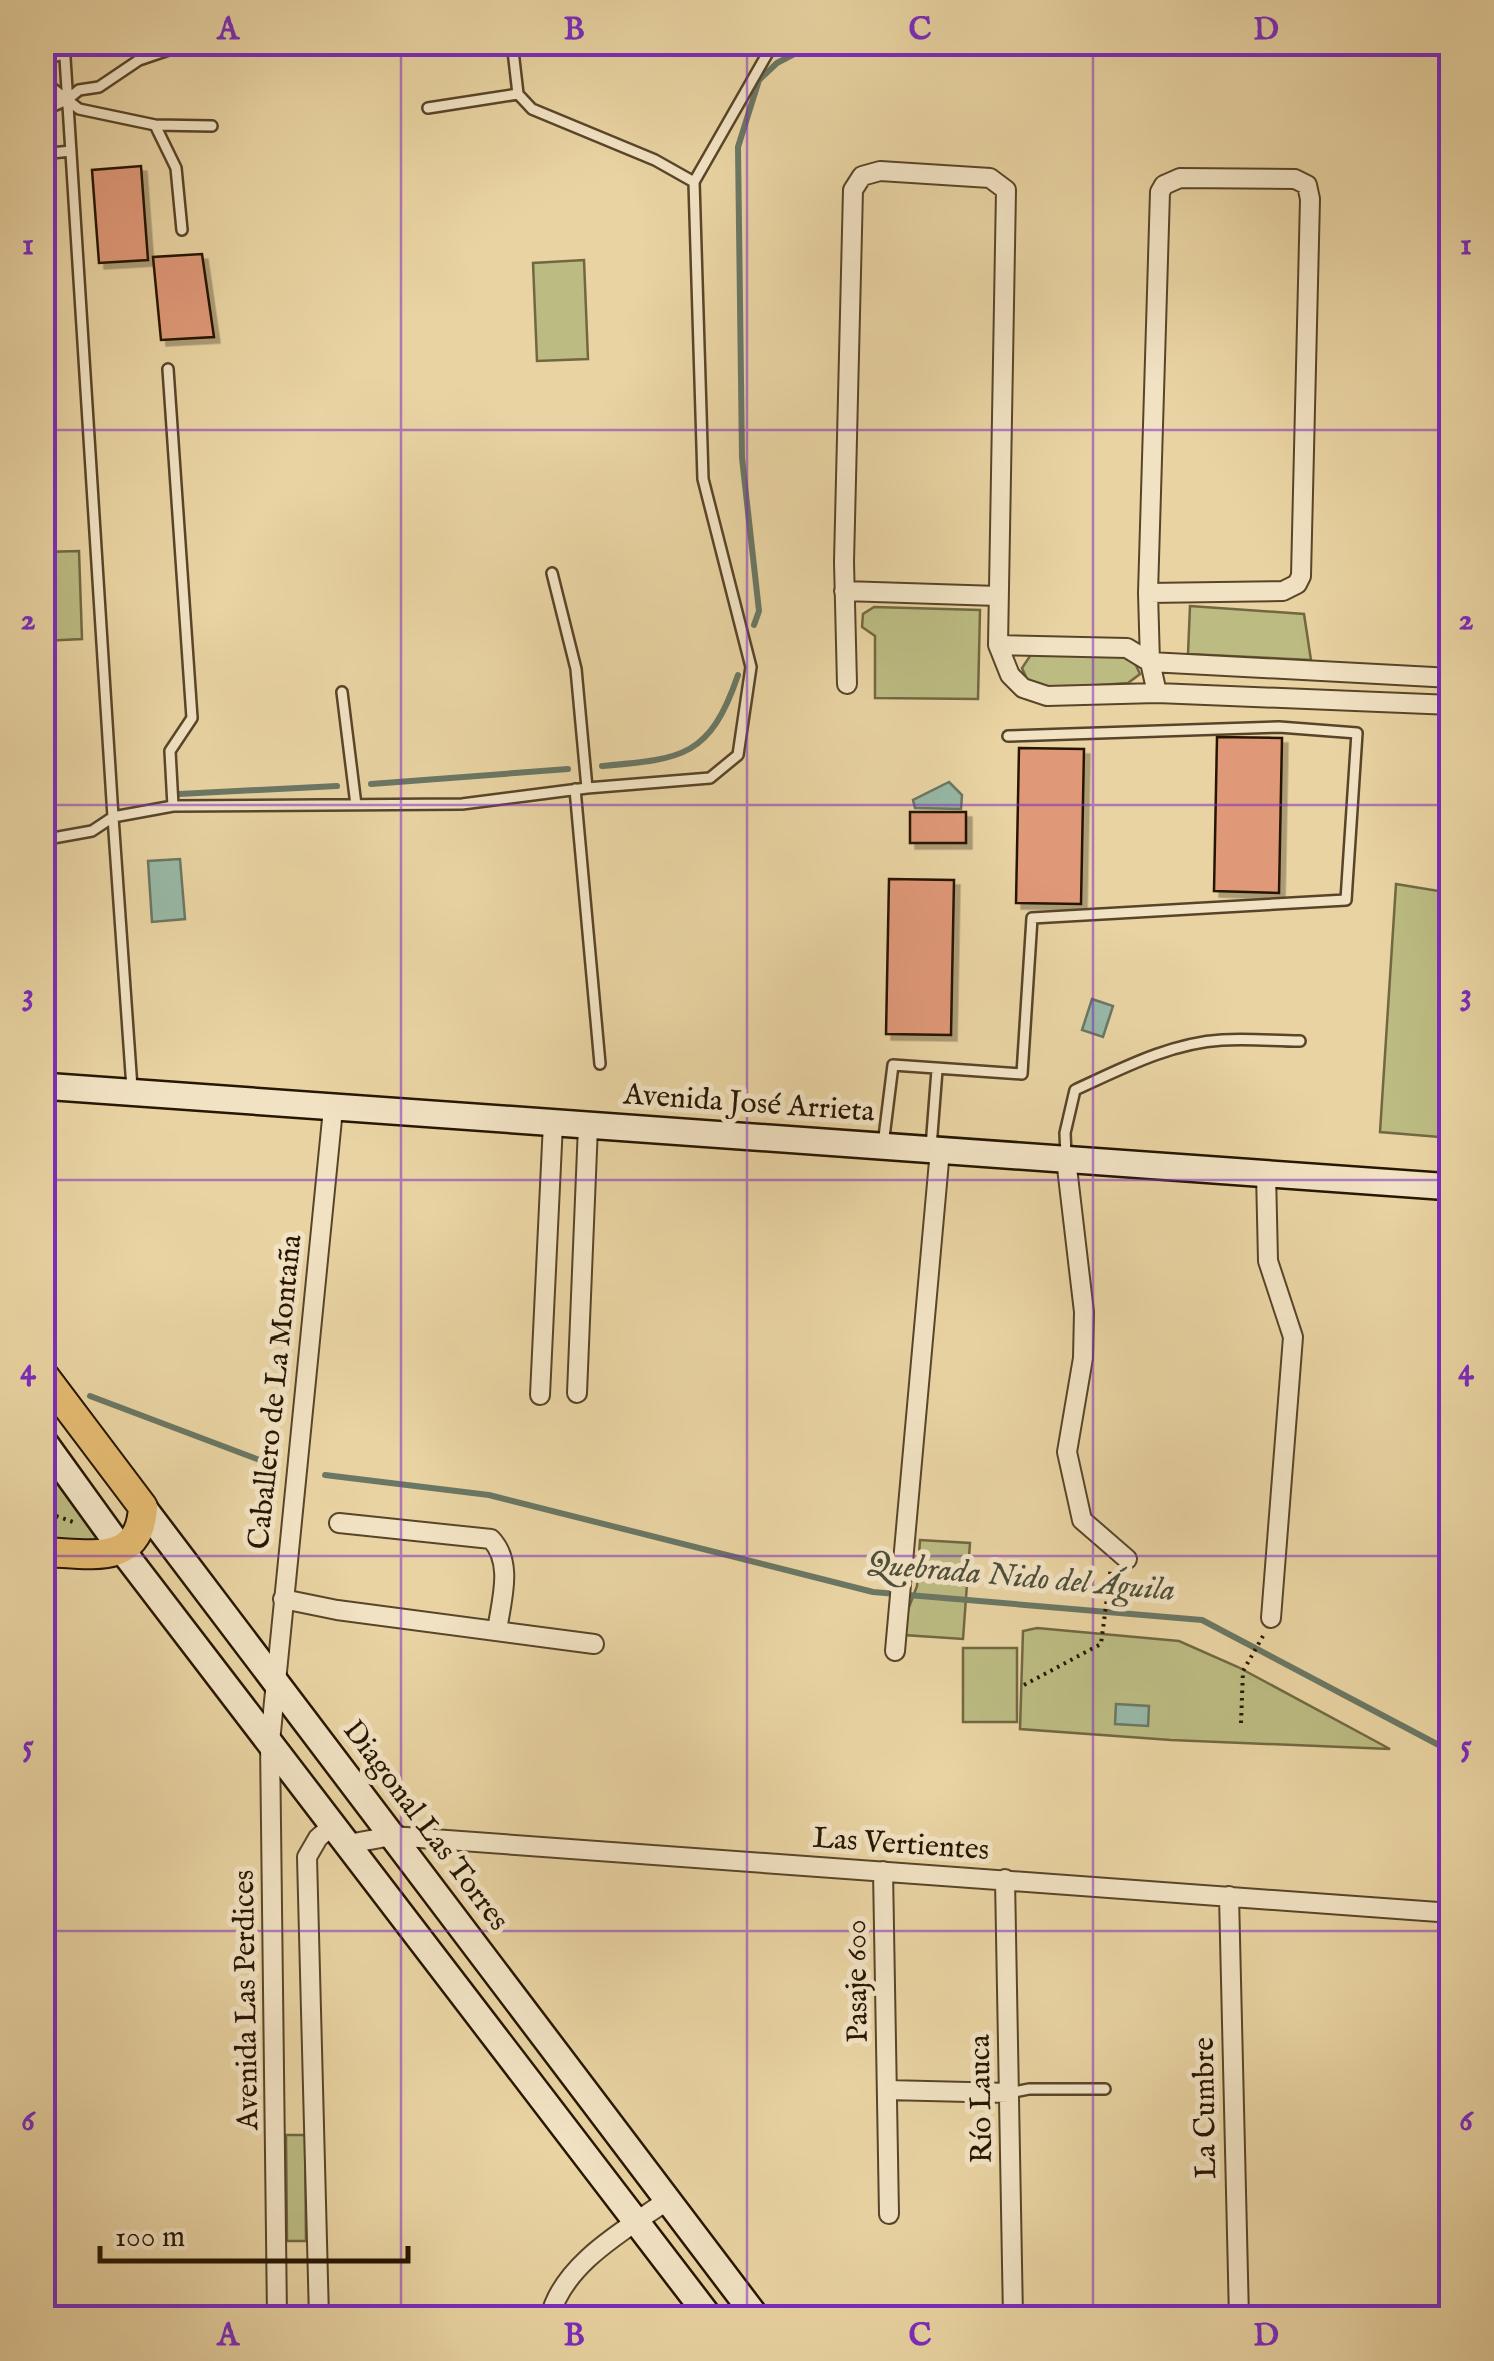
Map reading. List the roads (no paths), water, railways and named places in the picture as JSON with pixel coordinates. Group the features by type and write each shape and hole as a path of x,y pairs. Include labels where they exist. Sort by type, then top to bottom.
{"main road":[{"name":"Avenida José Arrieta","path":"42,1086 1452,1186"},
{"name":"Diagonal Las Torres","path":"42,1372 757,2318"},
{"path":"42,1439 122,1550 710,2318"},
{"path":"42,1552 104,1554 122,1550 134,1542 140,1530 143,1507"}],"street":[{"path":"846,684 844,591 853,190 862,176 880,171 990,178 1006,190 998,645 1010,675 1023,688 1046,696 1157,693 1452,705"},
{"path":"1148,593 1283,592 1301,576 1310,199 1307,186 1296,178 1180,178 1164,185 1160,192 1148,593 1150,662 1157,693"},
{"path":"844,591 998,596"},
{"path":"998,645 1127,648 1150,662 1452,678"},
{"name":"Caballero de La Montaña","path":"274,1680 333,1109"},
{"path":"540,1395 552,1123"},
{"path":"577,1393 588,1126"},
{"path":"895,1651 936,1150"},
{"path":"1066,1159 1084,1312 1083,1358 1067,1452 1082,1520 1121,1553"},
{"path":"1266,1173 1268,1261 1292,1337 1271,1618"},
{"path":"339,1523 491,1539 502,1550 505,1566 497,1631"},
{"path":"282,1600 594,1644"},
{"name":"Avenida Las Perdices","path":"274,1680 270,1742 277,2318"},
{"name":"Avenida Las Perdices","path":"319,2318 307,1857 318,1838 340,1835"},
{"name":"Las Vertientes","path":"340,1835 1452,1913"},
{"name":"Pasaje 600","path":"884,1871 889,2214"},
{"name":"Río Lauca","path":"1005,1880 1014,2318"},
{"name":"La Cumbre","path":"1229,1896 1238,2318"},
{"path":"887,2090 1009,2093"},
{"path":"550,2318 557,2298 572,2276 668,2200"},
{"path":"42,2302 43,2318"}],"lane":[{"path":"42,111 79,90 100,87 139,60 192,42"},
{"path":"512,42 518,94 532,109 655,160 694,182"},
{"path":"42,840 92,830 114,818 173,806 462,804 575,789 710,778 738,755 750,667 703,479 694,182 774,42"},
{"path":"42,61 64,48 132,1091"},
{"path":"42,80 79,109 155,124 212,126"},
{"path":"100,87 102,113"},
{"path":"428,108 518,94"},
{"path":"42,97 66,100"},
{"path":"155,124 176,168 182,230"},
{"path":"42,154 72,151"},
{"path":"168,369 192,718 170,751 173,806"},
{"path":"552,573 576,669 587,788"},
{"path":"342,692 356,805"},
{"path":"883,1146 893,1065 1022,1074 1032,918 1346,900 1357,733 1278,727 1008,736"},
{"path":"575,789 600,1064"},
{"path":"1066,1159 1065,1134 1075,1090 1176,1048 1220,1040 1300,1041"},
{"path":"936,1150 937,1070"},
{"path":"1009,2093 1029,2089 1105,2089"}],"waterway":[{"path":"754,625 759,611 742,458 738,147 759,80 777,63 817,42"},
{"path":"1402,42 1452,59"},
{"path":"602,766 653,760 690,749 716,723 738,675"},
{"path":"371,784 568,769"},
{"path":"179,794 337,786"},
{"name":"Quebrada Nido del Águila","path":"90,1396 273,1465"},
{"name":"Quebrada Nido del Águila","path":"325,1475 489,1495 873,1592 1202,1620 1452,1752"}]}
